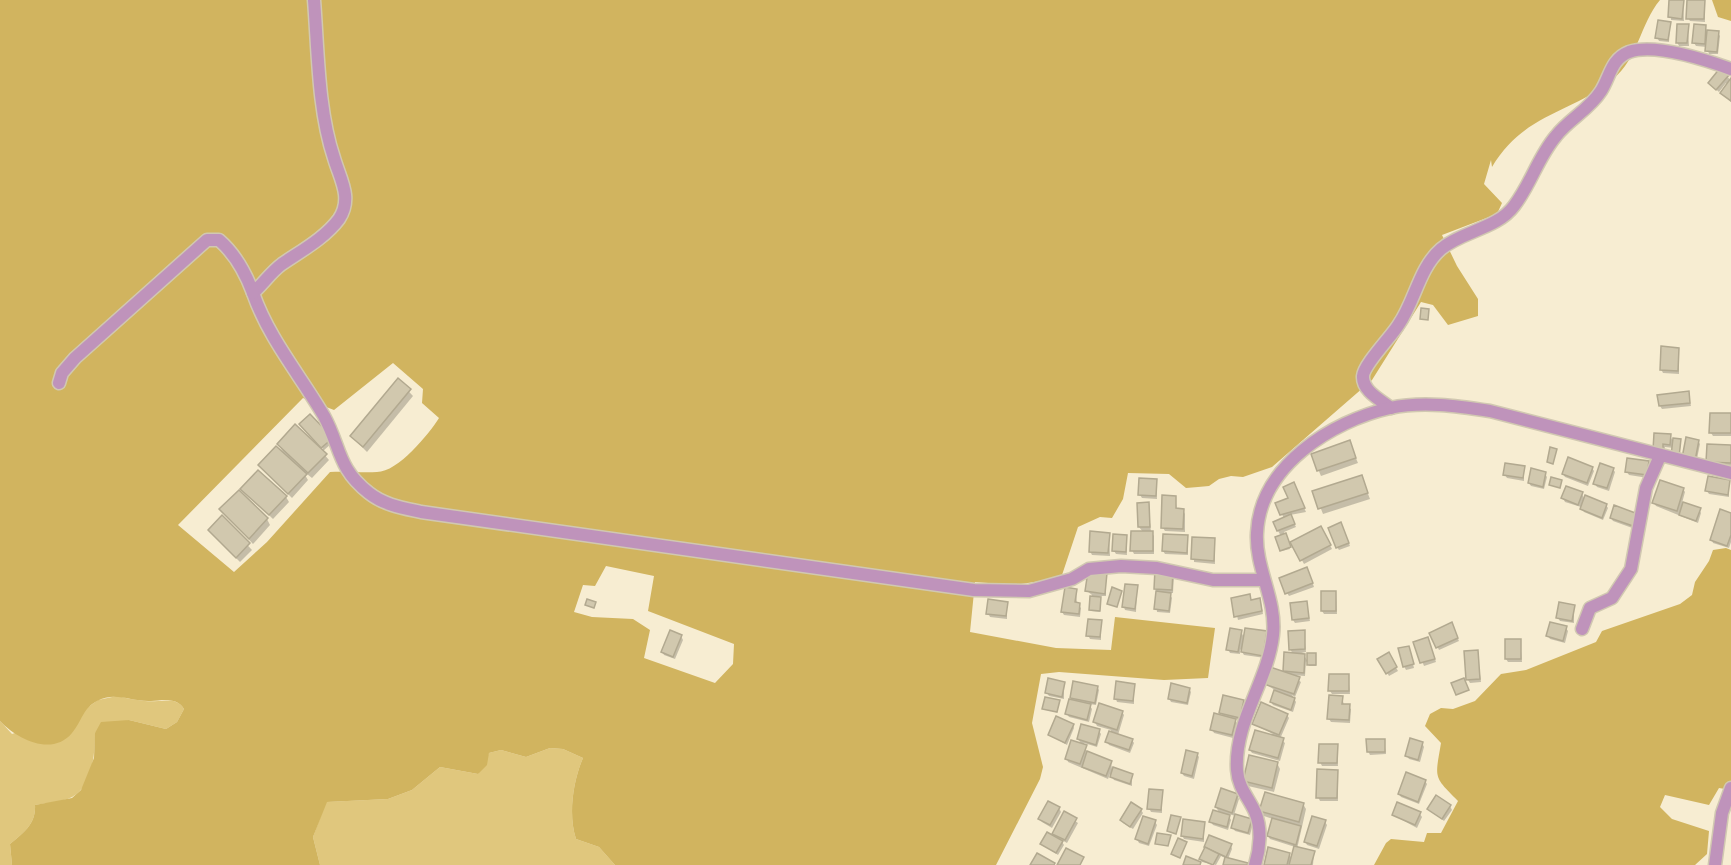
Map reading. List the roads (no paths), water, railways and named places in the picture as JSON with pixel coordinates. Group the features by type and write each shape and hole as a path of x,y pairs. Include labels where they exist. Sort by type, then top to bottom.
{"street":[{"path":"253,293 280,265 306,249 333,226 346,205 344,186 333,156 322,107 314,0"},
{"path":"1391,408 1368,390 1364,384 1363,373 1402,321 1429,262 1449,242 1502,218 1512,209 1547,147 1600,92 1611,67 1621,57 1631,52 1660,51 1731,69"},
{"path":"59,382 62,373 75,358 207,240 219,240 225,245 248,279 261,316 330,429 340,460 368,492 390,504 420,512 974,590 1029,591 1050,587 1089,569 1121,566 1157,568 1213,580 1264,580"},
{"path":"1255,865 1259,846 1258,822 1239,780 1237,760 1248,711 1272,646 1272,608 1264,580 1256,533 1261,509 1279,474 1315,441 1368,414 1391,408 1418,405 1490,411 1731,473"},
{"path":"1582,629 1590,608 1612,598 1631,568 1646,488 1660,456"},
{"path":"1715,865 1731,788"}]}
